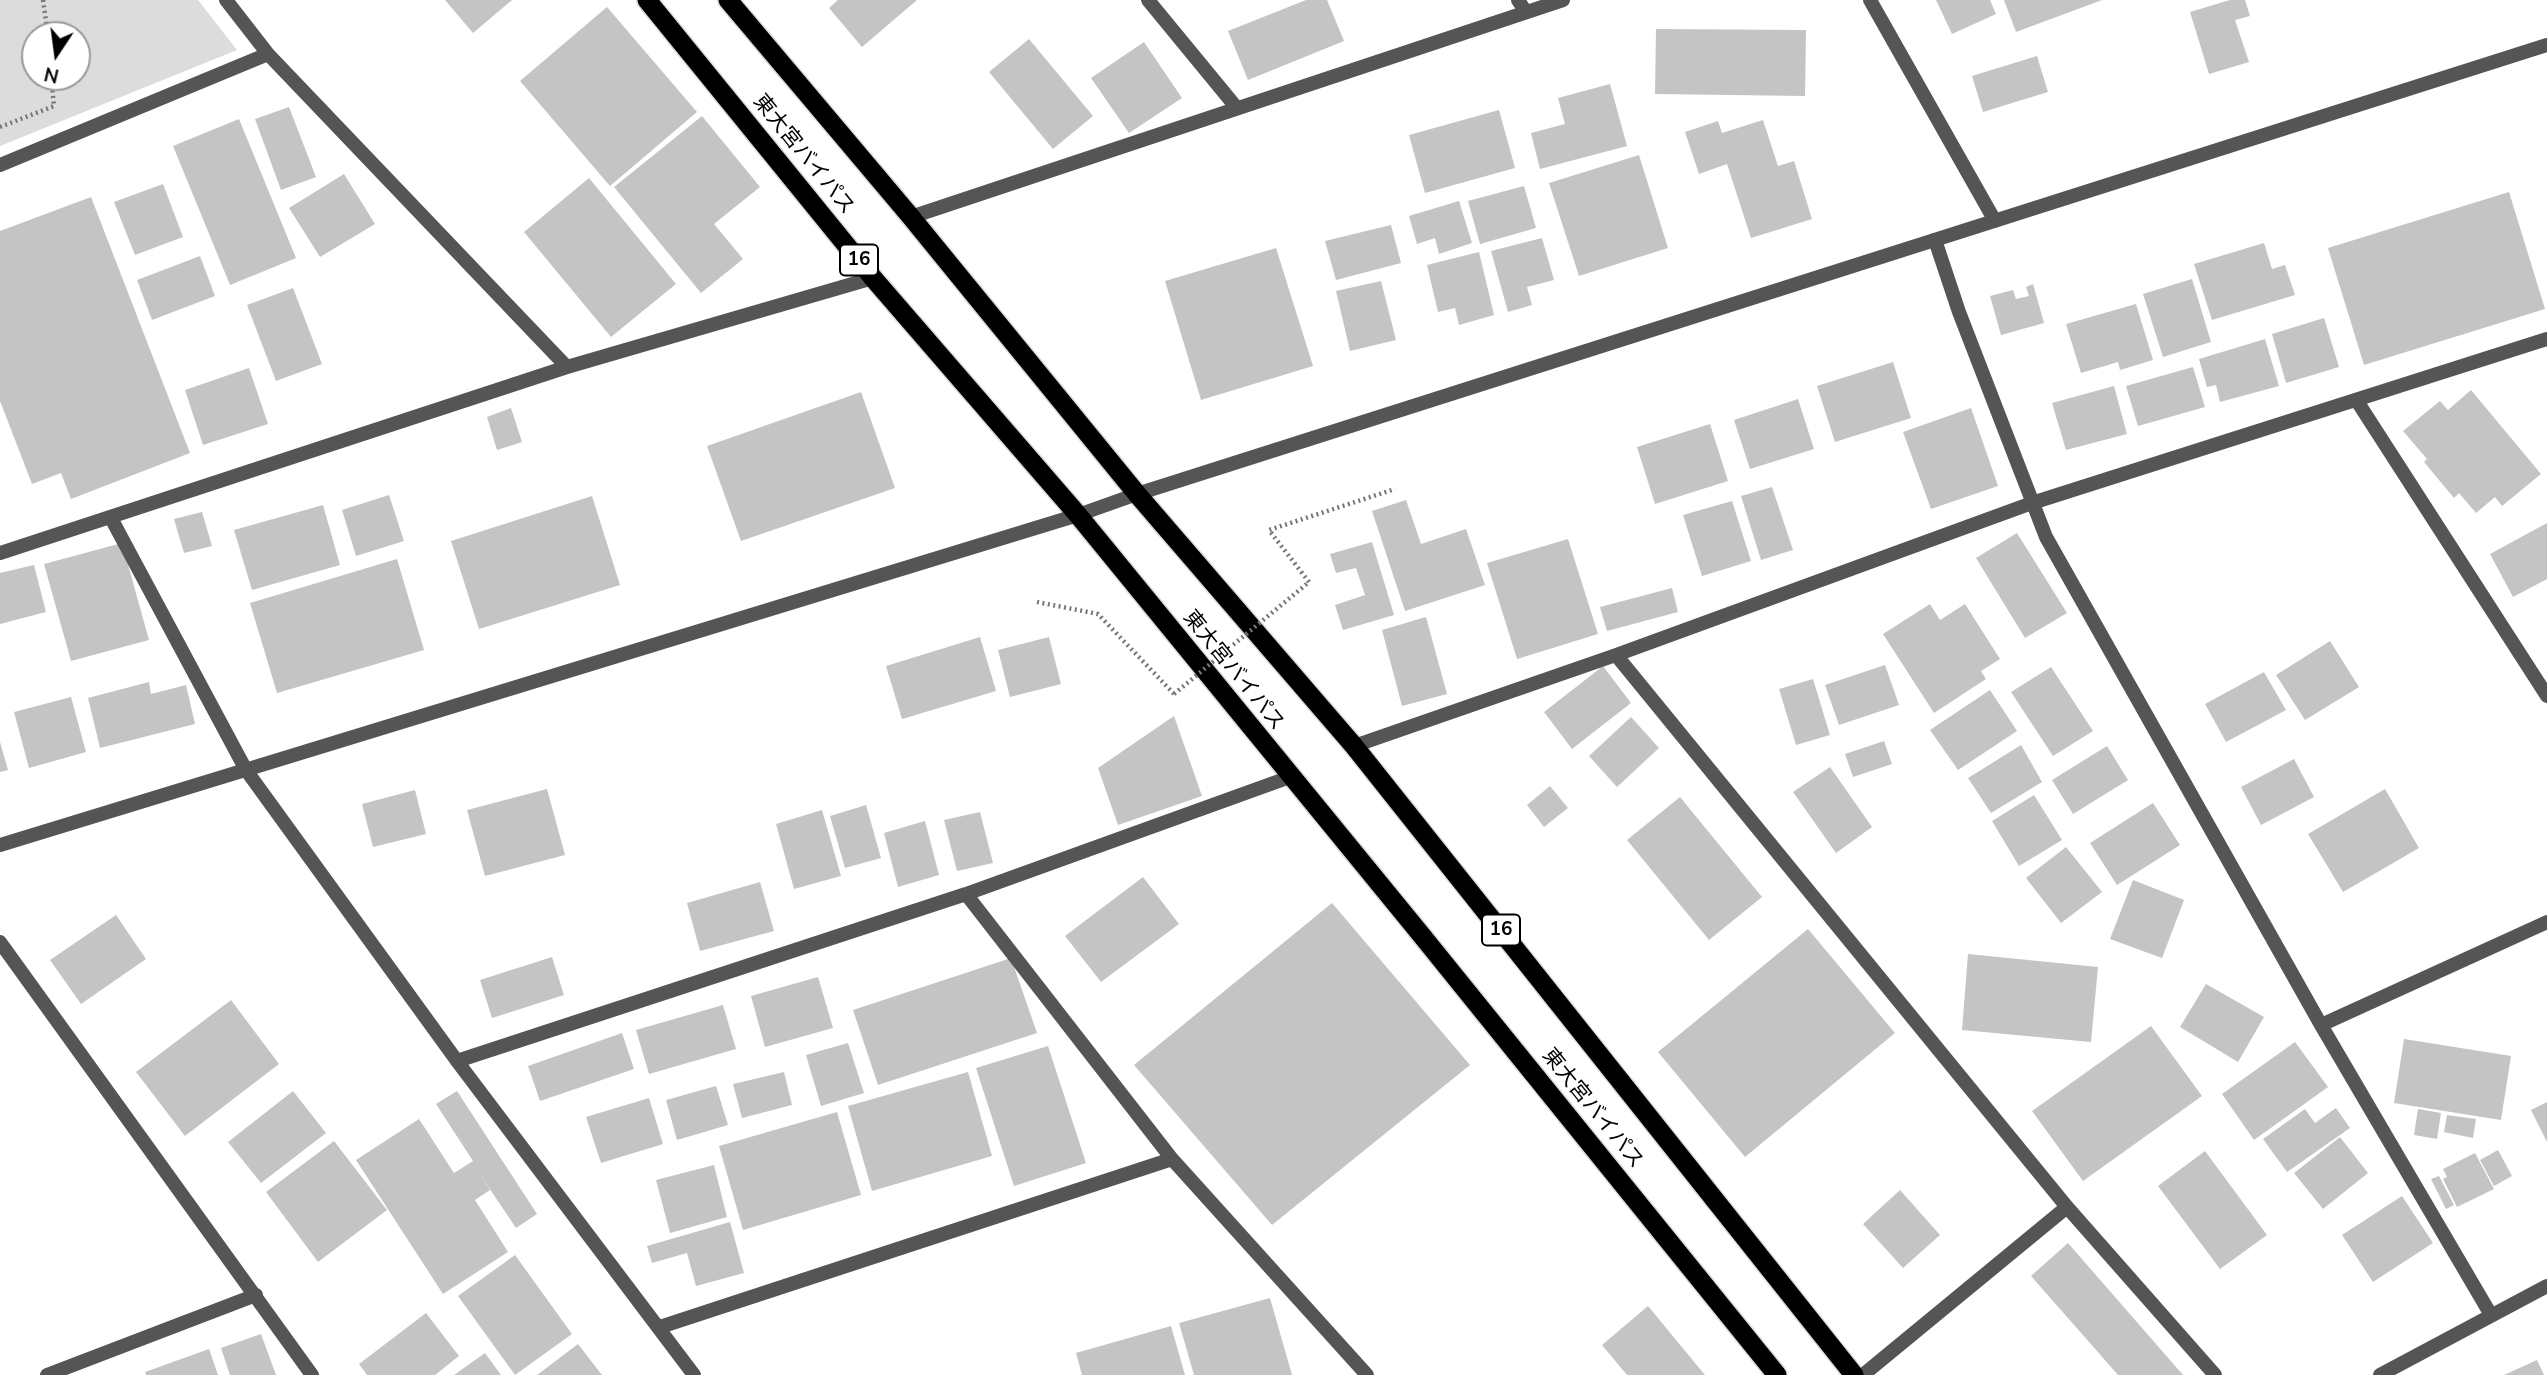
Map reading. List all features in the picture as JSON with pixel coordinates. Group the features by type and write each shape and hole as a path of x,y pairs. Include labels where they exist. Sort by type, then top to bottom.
{"highway":[{"name":"東大宮バイパス","path":"648,0 873,278 1078,515 1449,968 1777,1375"},
{"name":"東大宮バイパス","path":"728,0 911,217 1137,494 1354,746 1854,1375"}],"street":[{"path":"226,0 268,54 567,367"},
{"path":"1148,0 1236,107"},
{"path":"911,217 1236,107 1522,6 1563,0"},
{"path":"1870,0 1994,221"},
{"path":"0,845 1078,515 2547,45"},
{"path":"0,165 268,54"},
{"path":"1935,240 2046,537 2321,1026 2490,1315"},
{"path":"0,553 567,367 873,278"},
{"path":"1354,746 1616,655 2032,503 2547,339"},
{"path":"2357,401 2547,696"},
{"path":"111,518 246,770 457,1061 694,1375"},
{"path":"1616,655 2067,1207 2215,1375"},
{"path":"457,1061 966,894 1290,776"},
{"path":"966,894 1172,1159 1367,1375"},
{"path":"2321,1026 2547,922"},
{"path":"0,942 312,1375"},
{"path":"660,1327 1172,1159"},
{"path":"1863,1375 2067,1207"},
{"path":"2380,1375 2547,1286"},
{"path":"47,1375 256,1295"}],"path":[{"path":"43,0 46,21"},
{"path":"0,127 54,106 52,91"},
{"path":"1037,602 1098,614 1174,694 1309,582 1269,530 1395,489"}],"shaded area":[{"path":"0,0 198,0 237,50 0,146"}],"building":[{"path":"445,0 512,0 473,33"},
{"path":"838,0 917,0 862,47 829,8"},
{"path":"1306,0 1327,0 1344,41 1248,80 1228,31"},
{"path":"1936,0 1990,0 1996,14 1952,34"},
{"path":"2004,0 2102,0 2016,32"},
{"path":"2230,0 2245,0 2250,16 2235,20 2249,62 2209,74 2190,12"},
{"path":"607,7 697,112 610,186 520,81"},
{"path":"1656,29 1806,30 1805,96 1655,94"},
{"path":"1029,39 1093,116 1053,149 989,72"},
{"path":"1144,42 1182,98 1129,133 1091,78"},
{"path":"2037,56 2048,92 1983,112 1972,76"},
{"path":"1610,84 1627,146 1540,169 1531,133 1565,124 1558,98"},
{"path":"289,107 316,177 281,190 255,119"},
{"path":"1499,110 1515,168 1425,193 1409,135"},
{"path":"702,116 760,187 714,224 743,259 701,293 614,187"},
{"path":"239,119 296,258 230,285 173,146"},
{"path":"1763,120 1778,166 1794,161 1812,219 1751,238 1727,164 1699,174 1685,132 1718,121 1722,133"},
{"path":"1639,155 1668,248 1579,276 1549,183"},
{"path":"344,174 375,224 320,257 289,208"},
{"path":"589,178 676,284 611,337 524,232"},
{"path":"163,184 183,237 135,255 114,202"},
{"path":"1524,186 1536,228 1480,244 1468,201"},
{"path":"2509,192 2545,309 2364,365 2328,248"},
{"path":"91,197 190,453 71,499 61,473 32,484 0,401 0,231"},
{"path":"1459,201 1472,243 1439,254 1435,238 1417,244 1409,216"},
{"path":"1391,225 1401,263 1336,280 1325,241"},
{"path":"1542,238 1554,280 1527,287 1532,305 1508,312 1491,251"},
{"path":"2264,243 2272,269 2285,265 2295,295 2212,320 2194,264"},
{"path":"1276,248 1313,366 1201,400 1165,281"},
{"path":"1479,252 1494,315 1459,325 1455,308 1438,312 1427,265"},
{"path":"200,256 215,296 152,320 137,280"},
{"path":"2192,279 2211,342 2163,357 2143,294"},
{"path":"1381,281 1396,340 1350,351 1336,291"},
{"path":"2033,284 2044,323 2001,335 1990,296 2013,290 2016,299 2029,296 2026,287"},
{"path":"293,288 322,364 276,381 247,305"},
{"path":"2136,304 2153,360 2120,370 2118,362 2081,373 2066,324"},
{"path":"2324,318 2339,367 2286,383 2272,334"},
{"path":"2265,339 2279,386 2220,402 2216,385 2207,387 2199,359"},
{"path":"1893,362 1911,418 1835,442 1817,386"},
{"path":"2193,367 2205,407 2138,426 2126,386"},
{"path":"249,368 268,424 203,445 185,390"},
{"path":"2114,386 2127,434 2066,450 2052,403"},
{"path":"2471,390 2541,474 2502,506 2495,497 2476,513 2459,493 2454,498 2424,462 2427,459 2403,431 2440,401 2448,410"},
{"path":"861,392 895,488 741,541 707,446"},
{"path":"1798,399 1814,449 1750,469 1734,420"},
{"path":"511,408 522,442 497,450 487,417"},
{"path":"1971,408 1998,486 1931,509 1903,432"},
{"path":"1710,424 1728,481 1655,504 1637,447"},
{"path":"1772,487 1793,550 1761,560 1741,496"},
{"path":"389,495 404,541 356,556 342,510"},
{"path":"592,496 620,585 479,629 451,541"},
{"path":"1406,500 1421,544 1466,529 1485,585 1405,611 1372,511"},
{"path":"1732,501 1751,561 1702,576 1683,515"},
{"path":"323,505 340,565 252,590 234,530"},
{"path":"202,512 212,546 184,553 174,519"},
{"path":"2547,523 2547,579 2513,597 2490,554"},
{"path":"2017,533 2067,613 2025,638 1976,558"},
{"path":"1568,539 1598,634 1517,659 1487,563"},
{"path":"1372,542 1394,615 1343,630 1335,605 1365,595 1356,568 1336,573 1330,554"},
{"path":"122,543 149,640 71,661 44,564"},
{"path":"397,559 424,650 277,693 250,603"},
{"path":"34,565 46,612 0,624 0,573"},
{"path":"1672,588 1678,612 1607,631 1600,607"},
{"path":"1930,604 1940,620 1965,604 2000,659 1981,671 1986,679 1934,713 1883,634"},
{"path":"1426,617 1447,694 1402,706 1382,630"},
{"path":"980,637 996,691 902,719 886,666"},
{"path":"1049,637 1061,684 1010,697 998,650"},
{"path":"2330,641 2359,687 2305,720 2276,675"},
{"path":"1885,665 1899,705 1839,725 1825,685"},
{"path":"1603,666 1631,703 1572,749 1544,712"},
{"path":"2051,667 2093,731 2053,756 2011,692"},
{"path":"2264,672 2286,710 2226,742 2205,704"},
{"path":"1813,679 1830,735 1796,745 1779,689"},
{"path":"149,682 151,694 186,685 195,724 100,748 88,698"},
{"path":"1990,690 2017,731 1958,770 1930,730"},
{"path":"71,697 86,752 29,768 14,712"},
{"path":"1174,716 1202,796 1118,825 1098,768"},
{"path":"1631,717 1659,748 1617,787 1589,756"},
{"path":"1884,741 1892,764 1853,777 1845,754"},
{"path":"0,742 8,770 0,772"},
{"path":"2021,745 2042,782 1991,813 1968,778"},
{"path":"2107,746 2128,780 2073,814 2052,780"},
{"path":"2294,759 2314,797 2261,825 2241,787"},
{"path":"1830,767 1872,827 1836,853 1793,792"},
{"path":"1550,786 1568,808 1544,827 1527,805"},
{"path":"547,789 565,855 485,876 467,810"},
{"path":"2385,789 2419,848 2343,892 2308,834"},
{"path":"415,790 426,834 373,847 362,804"},
{"path":"2034,795 2062,840 2019,866 1992,821"},
{"path":"1680,797 1762,897 1709,940 1627,840"},
{"path":"2153,803 2180,845 2117,885 2090,843"},
{"path":"866,805 881,858 845,868 830,816"},
{"path":"822,810 841,876 794,889 776,824"},
{"path":"980,812 993,863 957,871 944,820"},
{"path":"925,821 939,875 898,887 884,833"},
{"path":"2066,847 2102,892 2061,923 2026,878"},
{"path":"1143,877 1179,924 1101,982 1065,936"},
{"path":"2133,880 2184,900 2162,958 2110,939"},
{"path":"760,882 774,931 700,951 687,903"},
{"path":"1332,903 1470,1065 1272,1225 1134,1065"},
{"path":"116,915 146,959 81,1004 50,960"},
{"path":"1808,929 1895,1033 1745,1157 1658,1052"},
{"path":"1968,954 2098,967 2091,1042 1962,1030"},
{"path":"552,957 564,995 492,1018 480,980"},
{"path":"1011,958 1037,1033 878,1085 853,1010"},
{"path":"818,977 833,1028 765,1047 751,996"},
{"path":"2206,984 2264,1017 2238,1062 2180,1027"},
{"path":"231,1000 279,1064 185,1136 136,1072"},
{"path":"723,1005 736,1049 649,1074 636,1030"},
{"path":"2151,1026 2202,1096 2083,1181 2032,1111"},
{"path":"622,1033 634,1069 540,1101 528,1066"},
{"path":"2404,1039 2511,1056 2501,1120 2394,1103"},
{"path":"2295,1042 2328,1087 2254,1140 2222,1094"},
{"path":"848,1043 864,1093 821,1106 806,1055"},
{"path":"1048,1046 1086,1163 1014,1186 976,1068"},
{"path":"784,1072 792,1105 742,1118 733,1084"},
{"path":"968,1072 992,1156 872,1191 848,1106"},
{"path":"716,1086 728,1125 677,1140 666,1100"},
{"path":"293,1091 326,1133 261,1183 228,1142"},
{"path":"457,1091 537,1214 516,1228 477,1170 490,1190 475,1200 508,1252 443,1294 356,1160 419,1119 454,1173 473,1161 436,1104"},
{"path":"649,1098 663,1144 601,1163 586,1117"},
{"path":"2547,1102 2547,1142 2531,1110"},
{"path":"2336,1108 2350,1128 2287,1172 2263,1139 2305,1109 2315,1123"},
{"path":"2418,1109 2441,1113 2437,1139 2414,1135"},
{"path":"837,1112 861,1195 743,1230 719,1146"},
{"path":"2447,1115 2476,1119 2473,1138 2444,1132"},
{"path":"2340,1137 2368,1173 2323,1209 2294,1173"},
{"path":"334,1141 387,1210 318,1262 266,1192"},
{"path":"2498,1150 2512,1176 2494,1186 2480,1160"},
{"path":"2205,1151 2267,1235 2220,1269 2158,1186"},
{"path":"2475,1153 2494,1189 2457,1207 2443,1179 2447,1177 2443,1169"},
{"path":"714,1165 727,1217 670,1233 656,1180"},
{"path":"2439,1176 2454,1205 2446,1209 2431,1179"},
{"path":"1900,1190 1940,1235 1903,1268 1863,1224"},
{"path":"2402,1196 2433,1243 2373,1282 2342,1235"},
{"path":"730,1222 744,1273 696,1286 687,1253 652,1263 647,1246"},
{"path":"2068,1243 2183,1375 2118,1375 2031,1276"},
{"path":"515,1255 572,1334 515,1375 458,1296"},
{"path":"1270,1298 1292,1375 1194,1375 1179,1323"},
{"path":"1648,1306 1705,1375 1627,1375 1602,1345"},
{"path":"426,1313 459,1356 435,1375 367,1375 359,1364"},
{"path":"1171,1326 1185,1375 1082,1375 1076,1353"},
{"path":"261,1334 276,1375 230,1375 221,1348"},
{"path":"578,1344 602,1375 537,1375"},
{"path":"209,1349 218,1375 146,1375 145,1372"},
{"path":"485,1353 501,1375 454,1375"},
{"path":"2537,1360 2544,1375 2504,1375"}]}
